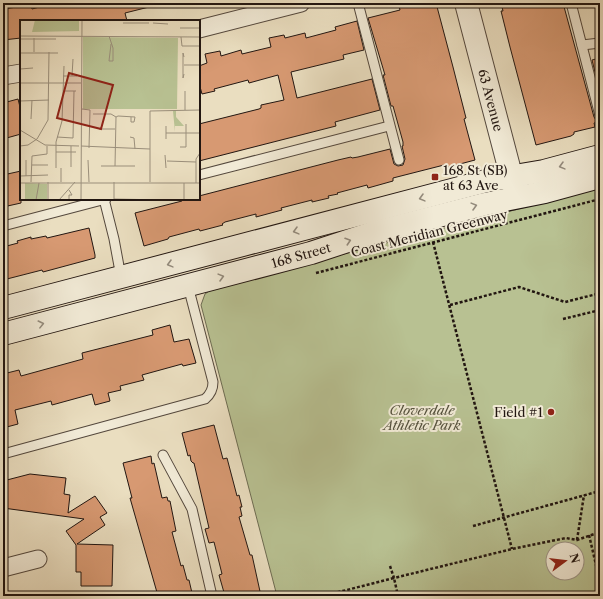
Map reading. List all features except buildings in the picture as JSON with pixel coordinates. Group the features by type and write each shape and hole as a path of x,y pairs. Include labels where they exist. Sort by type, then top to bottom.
{"main road":[{"name":"63 Avenue","path":"466,3 517,197"},
{"name":"168 Street","path":"3,308 486,181 544,171 600,156"},
{"name":"168 Street","path":"3,334 311,253 372,233 485,204 545,192 600,177"}],"street":[{"path":"200,29 301,3"},
{"path":"3,76 20,73"},
{"path":"3,568 38,559"}],"lane":[{"path":"358,3 399,160"},
{"path":"571,3 600,116"},
{"path":"582,45 600,43"},
{"path":"200,175 389,126"},
{"path":"3,226 101,200"},
{"path":"105,200 121,277"},
{"path":"3,454 205,399 209,396 213,387 213,382 188,286"},
{"path":"164,455 192,509 212,596"}],"path":[{"name":"Coast Meridian Greenway","path":"315,273 600,199"},
{"path":"433,242 512,549"},
{"path":"450,305 518,287 565,302 596,294 600,309 563,319"},
{"path":"473,526 600,491"},
{"path":"577,540 584,495"},
{"path":"323,596 512,549 566,538 577,540 600,532"},
{"path":"589,535 600,582"},
{"path":"390,566 398,596"}],"green space":[{"name":"Cloverdale Athletic Park","path":"600,188 600,596 277,596 201,305 205,294 215,287"}],"place":[{"name":"168 St (SB) at 63 Ave","path":"435,177"},
{"name":"Field #1","path":"551,412"}]}
